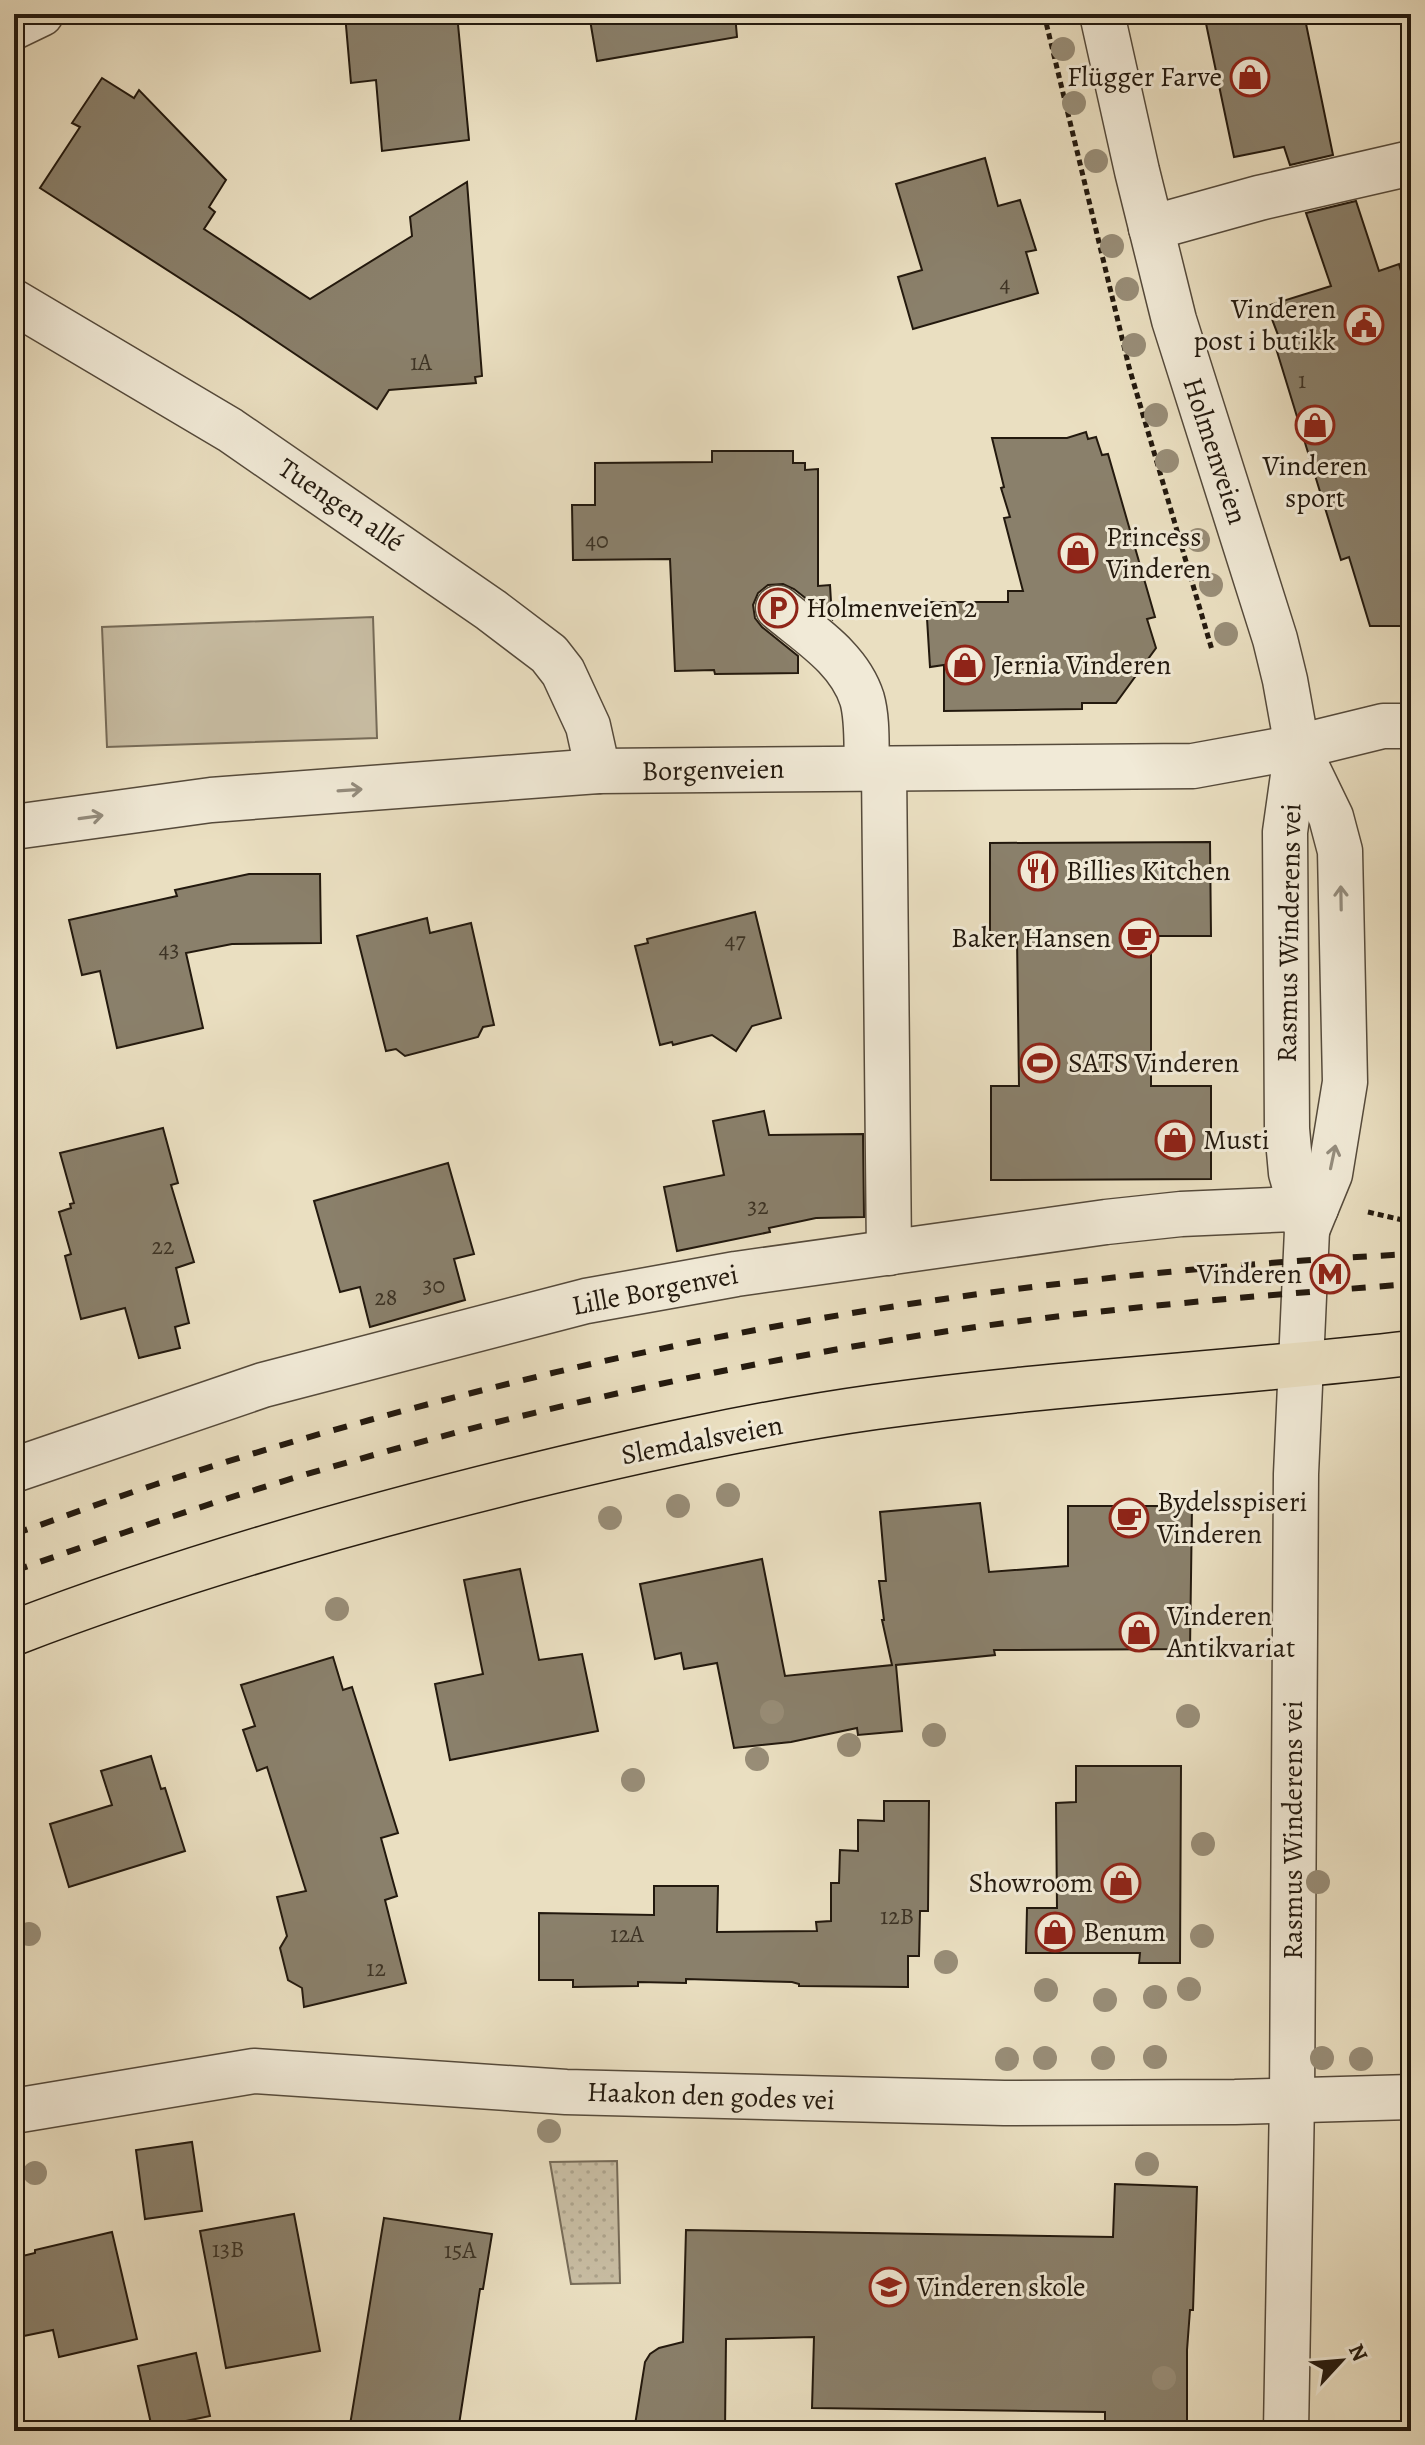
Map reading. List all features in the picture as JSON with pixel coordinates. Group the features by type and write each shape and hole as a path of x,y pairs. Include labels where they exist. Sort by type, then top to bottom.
{"main road":[{"name":"Slemdalsveien","path":"14,1633 160,1582 341,1525 567,1468 720,1434 872,1407 1028,1388 1411,1353"}],"street":[{"path":"14,27 41,14"},
{"name":"Holmenveien","path":"1102,14 1151,228 1195,389 1275,639 1297,747"},
{"path":"1151,228 1259,198 1411,163"},
{"name":"Tuengen allé","path":"14,302 230,430 481,602 549,654 563,672 588,726 598,771"},
{"path":"778,608 832,653 851,674 863,702 875,769 889,1253"},
{"name":"Borgenveien","path":"14,827 211,800 598,771 1193,766 1297,747 1383,726 1411,726"},
{"name":"Rasmus Winderens vei","path":"1297,747 1285,832 1287,1129 1291,1173 1320,1213"},
{"name":"Rasmus Winderens vei","path":"1286,2431 1292,2099 1296,1474 1303,1363 1320,1213 1330,1174 1345,1082 1340,851 1331,817 1297,747"},
{"name":"Lille Borgenvei","path":"14,1470 263,1385 586,1301 736,1274 1181,1214 1320,1213"},
{"name":"Haakon den godes vei","path":"14,2111 254,2071 566,2092 895,2101 1235,2102 1411,2097"}],"path":[{"path":"1320,1213 1411,1222"}],"shaded area":[{"path":"373,617 377,738 107,747 102,627"},
{"path":"617,2161 620,2283 571,2284 550,2162"}],"building":[{"path":"345,14 457,14 469,140 382,151 376,80 351,83"},
{"path":"589,14 735,14 737,37 597,61"},
{"path":"1204,14 1304,14 1333,155 1290,165 1284,147 1234,157"},
{"path":"102,78 134,98 139,90 226,180 209,207 215,212 204,229 310,299 412,236 410,217 467,182 482,376 475,377 476,383 389,390 377,409 40,188 80,127 72,123"},
{"path":"985,158 998,206 1020,200 1036,250 1026,252 1038,293 913,329 898,277 922,270 896,184"},
{"path":"1356,201 1379,271 1399,264 1411,306 1411,626 1370,626 1349,557 1341,560 1275,345 1281,343 1267,306 1331,286 1306,213"},
{"path":"1086,432 1088,439 1096,437 1102,455 1108,454 1155,617 1147,619 1156,648 1116,703 1082,703 1082,709 944,711 944,665 930,667 926,602 1008,602 1008,591 1023,591 1004,518 1010,517 992,438 1067,438"},
{"path":"712,451 793,451 793,463 805,463 805,470 818,469 818,586 830,585 832,619 783,584 768,585 758,593 753,605 755,618 762,627 798,656 798,673 675,671 670,559 573,560 572,505 595,505 595,463 712,462"},
{"path":"1210,842 1211,936 1151,936 1151,1086 1211,1086 1211,1179 991,1180 991,1086 1019,1086 1017,937 990,937 990,843"},
{"path":"249,874 320,874 321,943 232,944 186,953 203,1028 117,1048 100,971 82,975 69,920 177,896 175,890"},
{"path":"755,912 781,1018 752,1026 736,1051 712,1035 673,1045 672,1042 660,1045 635,946 648,943 647,939"},
{"path":"427,918 430,933 471,923 494,1025 483,1027 478,1037 405,1056 396,1049 386,1051 357,936"},
{"path":"764,1111 769,1135 863,1134 864,1217 816,1218 769,1228 770,1232 677,1251 664,1187 724,1175 713,1121"},
{"path":"163,1128 178,1183 171,1185 194,1262 176,1268 189,1323 175,1327 180,1348 139,1358 125,1308 81,1319 65,1256 71,1254 59,1212 71,1208 70,1204 74,1203 60,1153"},
{"path":"448,1163 474,1254 454,1259 465,1300 370,1327 360,1287 340,1292 314,1201"},
{"path":"980,1503 989,1572 1068,1566 1068,1506 1192,1506 1190,1649 994,1650 995,1655 896,1665 902,1731 858,1735 857,1728 791,1742 734,1748 717,1663 684,1669 681,1653 655,1659 640,1584 762,1559 785,1676 892,1665 882,1620 879,1581 886,1581 880,1512"},
{"path":"520,1569 539,1660 582,1654 598,1731 450,1760 435,1684 483,1674 464,1580"},
{"path":"333,1657 343,1690 352,1687 398,1833 381,1838 397,1896 385,1900 406,1983 304,2007 302,1988 288,1980 280,1948 287,1936 277,1897 306,1891 267,1767 257,1771 243,1730 255,1726 241,1685"},
{"path":"151,1756 185,1851 69,1887 50,1824 112,1805 101,1771"},
{"path":"1076,1766 1181,1766 1180,1963 1139,1963 1140,1953 1026,1953 1027,1908 1057,1908 1056,1803 1076,1802"},
{"path":"884,1801 929,1801 928,1911 920,1911 919,1956 908,1956 908,1987 799,1986 792,1982 686,1979 686,1983 638,1982 638,1986 573,1987 573,1980 539,1980 539,1913 654,1915 654,1886 718,1886 717,1932 817,1931 816,1922 831,1921 831,1883 839,1883 840,1850 858,1851 858,1820 884,1821"},
{"path":"192,2142 202,2211 145,2219 136,2150"},
{"path":"1115,2184 1197,2187 1193,2310 1190,2310 1187,2350 1187,2431 1105,2431 1105,2412 812,2408 814,2337 726,2339 725,2431 634,2431 645,2362 659,2348 683,2342 686,2230 1113,2237"},
{"path":"294,2214 320,2351 226,2368 200,2231"},
{"path":"384,2218 492,2234 483,2289 480,2289 458,2431 349,2431"},
{"path":"112,2232 137,2339 59,2357 53,2330 14,2338 14,2258"},
{"path":"196,2353 210,2416 152,2428 138,2366"}],"railway":[{"path":"14,1534 144,1488 305,1438 496,1387 651,1351 866,1311 1083,1281 1411,1254"},
{"path":"14,1571 184,1512 356,1460 493,1423 701,1375 910,1337 1035,1319 1223,1299 1411,1284"}],"place":[{"name":"Flügger Farve","path":"1250,77"},
{"name":"Vinderen post i butikk","path":"1364,325"},
{"name":"Vinderen sport","path":"1315,425"},
{"name":"Princess Vinderen","path":"1078,553"},
{"name":"Holmenveien 2","path":"778,608"},
{"name":"Jernia Vinderen","path":"965,665"},
{"name":"Billies Kitchen","path":"1038,871"},
{"name":"Baker Hansen","path":"1139,938"},
{"name":"SATS Vinderen","path":"1040,1063"},
{"name":"Musti","path":"1175,1140"},
{"name":"Vinderen","path":"1330,1274"},
{"name":"Bydelsspiseri Vinderen","path":"1129,1518"},
{"name":"Vinderen Antikvariat","path":"1139,1632"},
{"name":"Showroom","path":"1121,1883"},
{"name":"Benum","path":"1055,1932"},
{"name":"Vinderen skole","path":"889,2287"}]}
